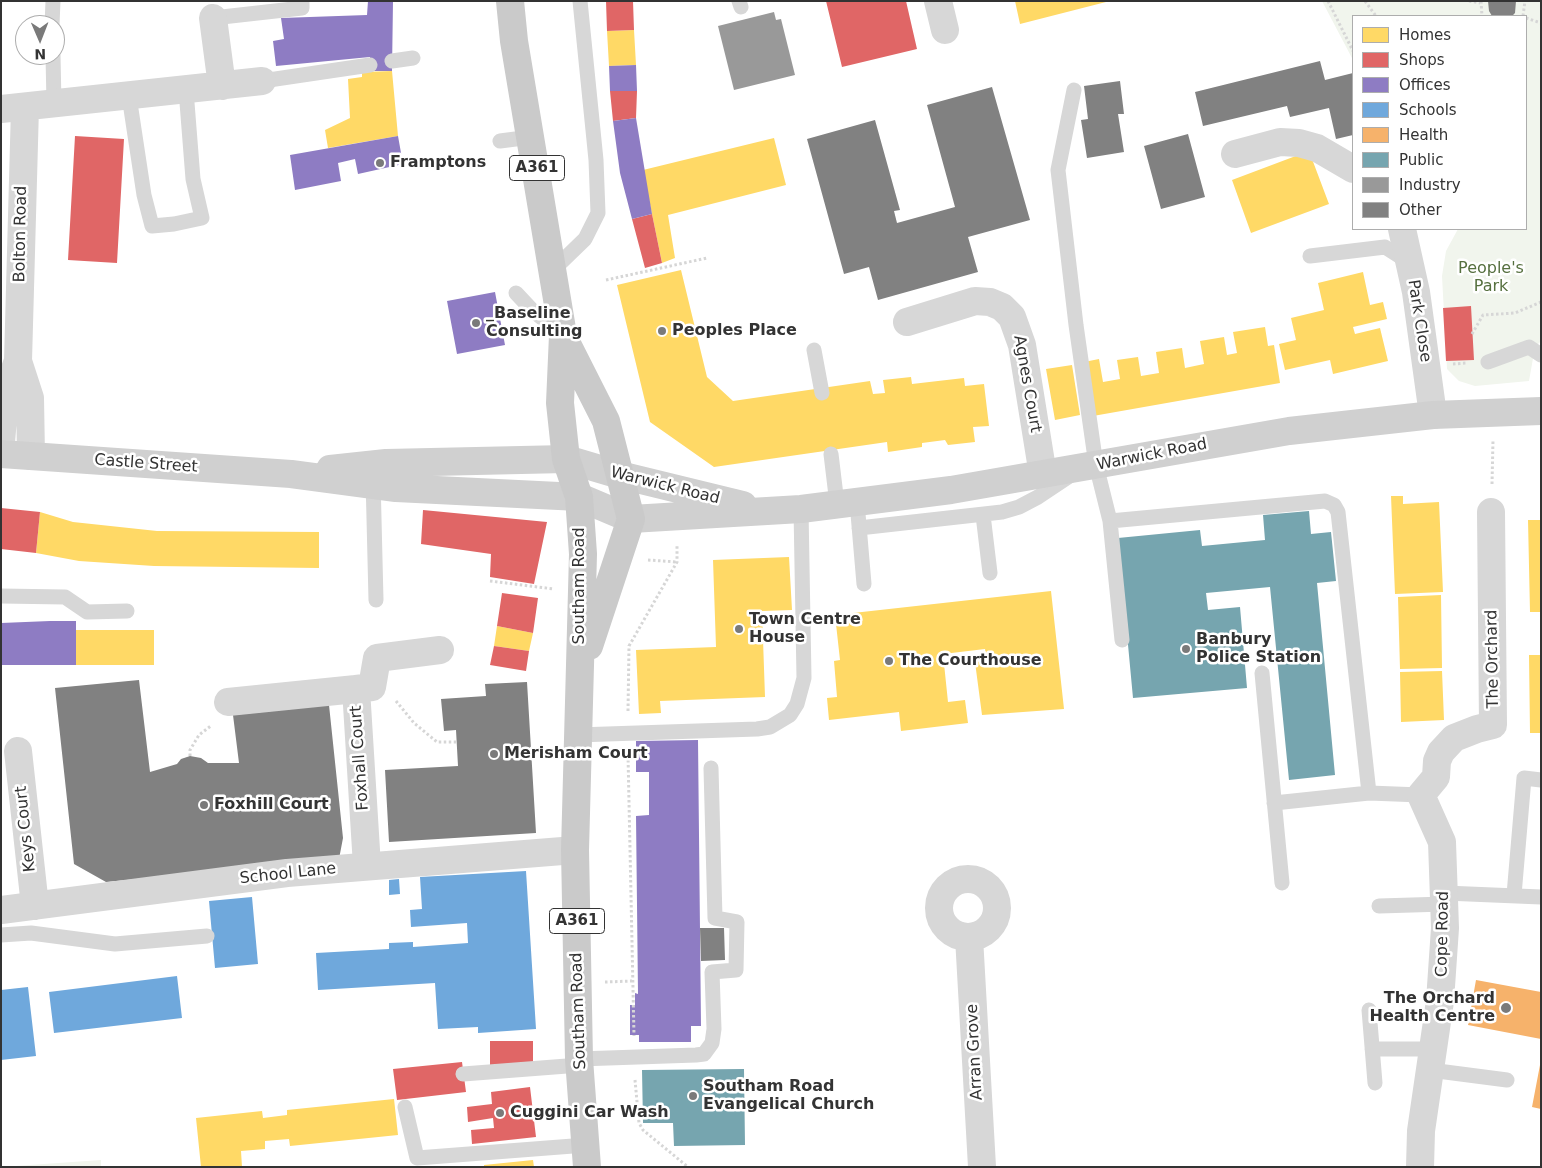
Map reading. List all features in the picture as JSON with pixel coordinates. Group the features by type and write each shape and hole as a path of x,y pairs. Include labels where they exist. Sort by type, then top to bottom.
{"main road":[{"name":"A361","path":"510,1 514,41 563,335 560,403 566,459 579,497"},
{"name":"A361","path":"563,335 606,421 631,519"},
{"name":"Warwick Road","path":"579,497 631,519 801,509 851,511 1289,431 1433,414 1541,411"},
{"name":"Castle Street","path":"1,454 291,474 373,475 579,497"},
{"name":"Warwick Road","path":"566,459 620,475 671,486 766,511"},
{"name":"Castle Street","path":"373,475 566,459"},
{"name":"Southam Road","path":"579,497 583,554 580,675 576,735 575,850 580,1062 586,1156"},
{"name":"Southam Road","path":"580,675 631,519"}],"street":[{"path":"938,1 945,30"},
{"path":"213,18 222,86"},
{"name":"Bolton Road","path":"31,456 30,398 18,362 13,108 262,81"},
{"path":"1235,154 1280,142 1298,142 1317,148 1352,169"},
{"name":"Park Close","path":"1402,230 1416,292 1433,414"},
{"name":"Agnes Court","path":"908,322 975,301 996,304 1012,317 1022,345 1043,475"},
{"name":"Bolton Road","path":"1,442 5,395 18,362"},
{"name":"The Orchard","path":"1421,795 1436,777 1437,761 1447,745 1464,733 1493,725 1491,512"},
{"path":"364,688 377,658 440,650"},
{"name":"Foxhall Court","path":"228,702 364,688 367,866"},
{"name":"Keys Court","path":"18,751 35,906"},
{"name":"Cope Road","path":"1420,1167 1421,1131 1444,969 1445,898 1442,842 1421,795"},
{"name":"School Lane","path":"1,910 287,873 575,850"},
{"name":"Arran Grove","path":"969,937 982,1167"}],"lane":[{"path":"52,15 53,1"},
{"path":"213,18 302,8 302,1"},
{"path":"553,270 585,239 598,213 598,184 580,1"},
{"path":"392,61 413,58"},
{"path":"53,65 54,104"},
{"path":"262,81 370,65"},
{"path":"129,96 144,195 152,226 174,224 202,218 193,179 186,90"},
{"path":"1074,90 1058,170 1076,325 1088,467 1110,521 1122,640"},
{"path":"500,141 531,137"},
{"path":"1310,256 1385,247 1410,263"},
{"path":"516,293 531,310 563,335"},
{"path":"1488,362 1529,347 1541,355"},
{"path":"814,350 822,393"},
{"path":"831,454 851,511 864,584"},
{"path":"851,511 982,515 1019,507 1088,467"},
{"path":"373,475 376,600"},
{"path":"1110,521 1325,500 1334,505 1338,512 1369,793"},
{"path":"576,735 757,730 770,727 790,715 798,704 804,678 801,509"},
{"path":"982,515 990,573"},
{"path":"1,596 65,597 87,612 127,611"},
{"path":"1262,673 1282,883"},
{"path":"463,1074 634,1057 696,1055 704,1054 708,1050 712,1043 714,1030 712,972 736,970 737,922 715,918 711,768"},
{"path":"1514,895 1524,778 1541,780"},
{"path":"1274,803 1369,793 1421,795"},
{"path":"1379,906 1445,898 1514,895 1541,897"},
{"path":"1,935 31,933 115,944 207,936"},
{"path":"1369,1010 1375,1083"},
{"path":"1372,1049 1432,1060 1507,1080"},
{"path":"405,1107 417,1158 586,1156"}],"path":[{"path":"1328,1 1352,48"},
{"path":"1365,1 1375,15"},
{"path":"1469,1 1480,2 1482,15"},
{"path":"1524,15 1525,1"},
{"path":"1527,18 1541,23"},
{"path":"606,280 706,258"},
{"path":"1472,334 1483,315 1515,313 1541,302"},
{"path":"1491,512 1493,437"},
{"path":"677,516 678,562 629,646 627,733 636,1114 643,1130 688,1167"},
{"path":"490,581 582,593"},
{"path":"364,688 396,701 414,723 437,742 456,742"},
{"path":"190,756 190,750 199,735 214,724 227,719 228,702"}],"green space":[{"name":"People's Park","path":"1322,1 1541,1 1541,341 1535,347 1529,381 1475,386 1459,381 1447,369 1442,276 1446,251 1457,230 1527,230 1527,15 1352,15 1352,58"},
{"path":"101,1160 101,1167 1,1167"}],"building: Homes":[{"path":"1015,1 1106,1 1106,2 1020,24"},
{"path":"634,30 636,65 609,66 607,31"},
{"path":"392,71 398,136 328,148 325,130 350,118 348,79 362,77 362,72"},
{"path":"774,138 786,185 668,215 675,258 662,263 643,170"},
{"path":"1309,151 1329,204 1251,233 1232,180"},
{"name":"Peoples Place","path":"681,270 707,377 733,401 870,381 873,394 885,393 883,380 911,377 912,384 964,378 965,386 984,384 989,426 973,427 975,442 948,445 945,440 922,443 922,447 888,452 887,442 714,467 650,422 617,285"},
{"path":"1363,272 1370,305 1383,302 1387,319 1353,327 1355,334 1380,328 1388,361 1333,374 1330,360 1285,370 1279,344 1296,340 1291,318 1324,310 1318,283"},
{"path":"1265,327 1268,346 1274,345 1280,383 1093,416 1084,362 1099,359 1103,382 1120,379 1117,360 1138,357 1141,376 1159,373 1156,352 1182,348 1185,368 1204,364 1200,341 1224,337 1227,355 1237,353 1233,332"},
{"path":"1072,365 1080,415 1055,420 1046,369"},
{"path":"1391,496 1403,496 1403,504 1439,502 1443,592 1395,594"},
{"path":"40,512 73,522 157,531 319,532 319,568 154,566 79,561 36,553"},
{"path":"1528,520 1541,520 1541,612 1530,612"},
{"name":"Town Centre House","path":"789,557 792,610 762,611 765,697 660,701 661,713 639,714 636,650 716,647 713,560"},
{"name":"The Courthouse","path":"1051,591 1064,709 982,715 975,662 987,661 985,649 943,654 948,702 965,700 968,723 901,731 899,712 829,720 827,698 837,697 834,661 840,660 835,615"},
{"path":"1441,595 1442,668 1400,669 1398,597"},
{"path":"497,626 533,633 529,651 494,646"},
{"path":"76,630 154,630 154,665 76,665"},
{"path":"1529,655 1541,655 1541,733 1530,733"},
{"path":"1442,671 1444,720 1401,722 1400,672"},
{"path":"394,1099 398,1135 290,1146 289,1139 265,1141 265,1149 241,1151 242,1167 201,1167 196,1118 262,1111 263,1118 287,1115 287,1110"},
{"path":"533,1160 534,1167 484,1167 484,1165"}],"building: Shops":[{"path":"606,1 633,1 634,30 607,31"},
{"path":"826,1 906,1 917,49 842,67"},
{"path":"610,91 637,91 636,118 613,121"},
{"path":"75,136 124,139 117,263 68,260"},
{"path":"652,214 662,263 645,268 632,219"},
{"path":"1471,306 1474,360 1446,361 1443,308"},
{"path":"1,508 40,512 36,553 1,549"},
{"path":"423,510 547,522 534,584 490,577 491,554 421,544"},
{"path":"502,593 538,598 533,633 497,626"},
{"path":"494,646 529,651 526,671 490,665"},
{"path":"490,1041 533,1041 533,1065 490,1065"},
{"path":"462,1062 466,1092 397,1100 393,1069"},
{"name":"Cuggini Car Wash","path":"530,1087 536,1137 472,1144 471,1130 494,1128 493,1118 468,1122 467,1107 492,1104 491,1092"}],"building: Offices":[{"path":"368,1 393,1 392,71 370,71 370,57 276,66 273,41 284,39 281,18 367,15"},
{"path":"636,65 637,91 610,91 609,66"},
{"path":"636,118 652,214 632,219 620,173 613,121"},
{"name":"Framptons","path":"398,136 403,164 358,174 355,159 338,163 341,181 295,190 290,155"},
{"name":"_Baseline Consulting","path":"495,292 505,345 457,354 447,301"},
{"path":"76,621 76,665 1,665 1,623"},
{"path":"698,740 701,1026 691,1026 691,1042 639,1042 639,1035 630,1035 630,1005 635,1005 635,993 638,994 636,816 649,815 649,772 636,772 636,741"}],"building: Schools":[{"path":"526,871 536,1029 478,1033 478,1027 438,1029 435,983 318,990 316,953 389,949 389,943 413,942 413,947 468,943 467,923 411,927 410,910 422,909 420,877"},
{"path":"399,879 400,894 389,895 389,880"},
{"path":"252,897 258,964 215,968 209,901"},
{"path":"177,976 182,1018 54,1033 49,992"},
{"path":"28,987 36,1056 1,1060 1,990"}],"building: Health":[{"name":"The Orchard Health Centre","path":"1476,980 1541,992 1541,1039 1468,1025"},
{"path":"1541,1065 1541,1109 1532,1107"}],"building: Public":[{"name":"Banbury Police Station","path":"1309,511 1311,534 1331,532 1336,581 1317,583 1335,775 1289,780 1270,587 1206,593 1208,610 1240,607 1247,688 1133,698 1118,538 1200,530 1202,546 1265,540 1263,515"},
{"name":"Southam Road Evangelical Church","path":"744,1069 745,1145 674,1146 673,1123 643,1123 642,1070"}],"building: Industry":[{"path":"774,12 776,20 781,19 795,75 734,90 718,26"}],"building: Other":[{"path":"1488,1 1516,1 1515,13 1513,15 1491,15"},
{"path":"1320,61 1325,80 1352,73 1352,135 1336,139 1329,108 1290,117 1287,106 1203,126 1195,92"},
{"path":"1120,81 1124,114 1118,114 1124,152 1087,158 1081,120 1088,119 1084,86"},
{"path":"992,87 1030,220 968,237 978,272 878,300 869,267 844,274 807,139 875,120 900,210 894,211 897,223 955,207 927,105"},
{"path":"1188,134 1205,197 1161,209 1144,146"},
{"name":"Foxhill Court","path":"139,680 150,772 177,764 181,759 190,756 201,758 208,763 239,763 233,715 329,705 343,838 339,859 106,882 74,864 55,688"},
{"name":"Merisham Court","path":"527,682 536,833 389,842 385,770 458,766 456,730 444,731 441,699 486,696 485,684"},
{"path":"700,928 724,928 725,960 701,961"}],"place":[{"name":"Framptons","path":"380,163"},
{"name":"_Baseline Consulting","path":"476,323"},
{"name":"Peoples Place","path":"662,331"},
{"name":"Town Centre House","path":"739,629"},
{"name":"Banbury Police Station","path":"1186,649"},
{"name":"The Courthouse","path":"889,661"},
{"name":"Merisham Court","path":"494,754"},
{"name":"Foxhill Court","path":"204,805"},
{"name":"The Orchard Health Centre","path":"1506,1008"},
{"name":"Southam Road Evangelical Church","path":"693,1096"},
{"name":"Cuggini Car Wash","path":"500,1113"}]}
